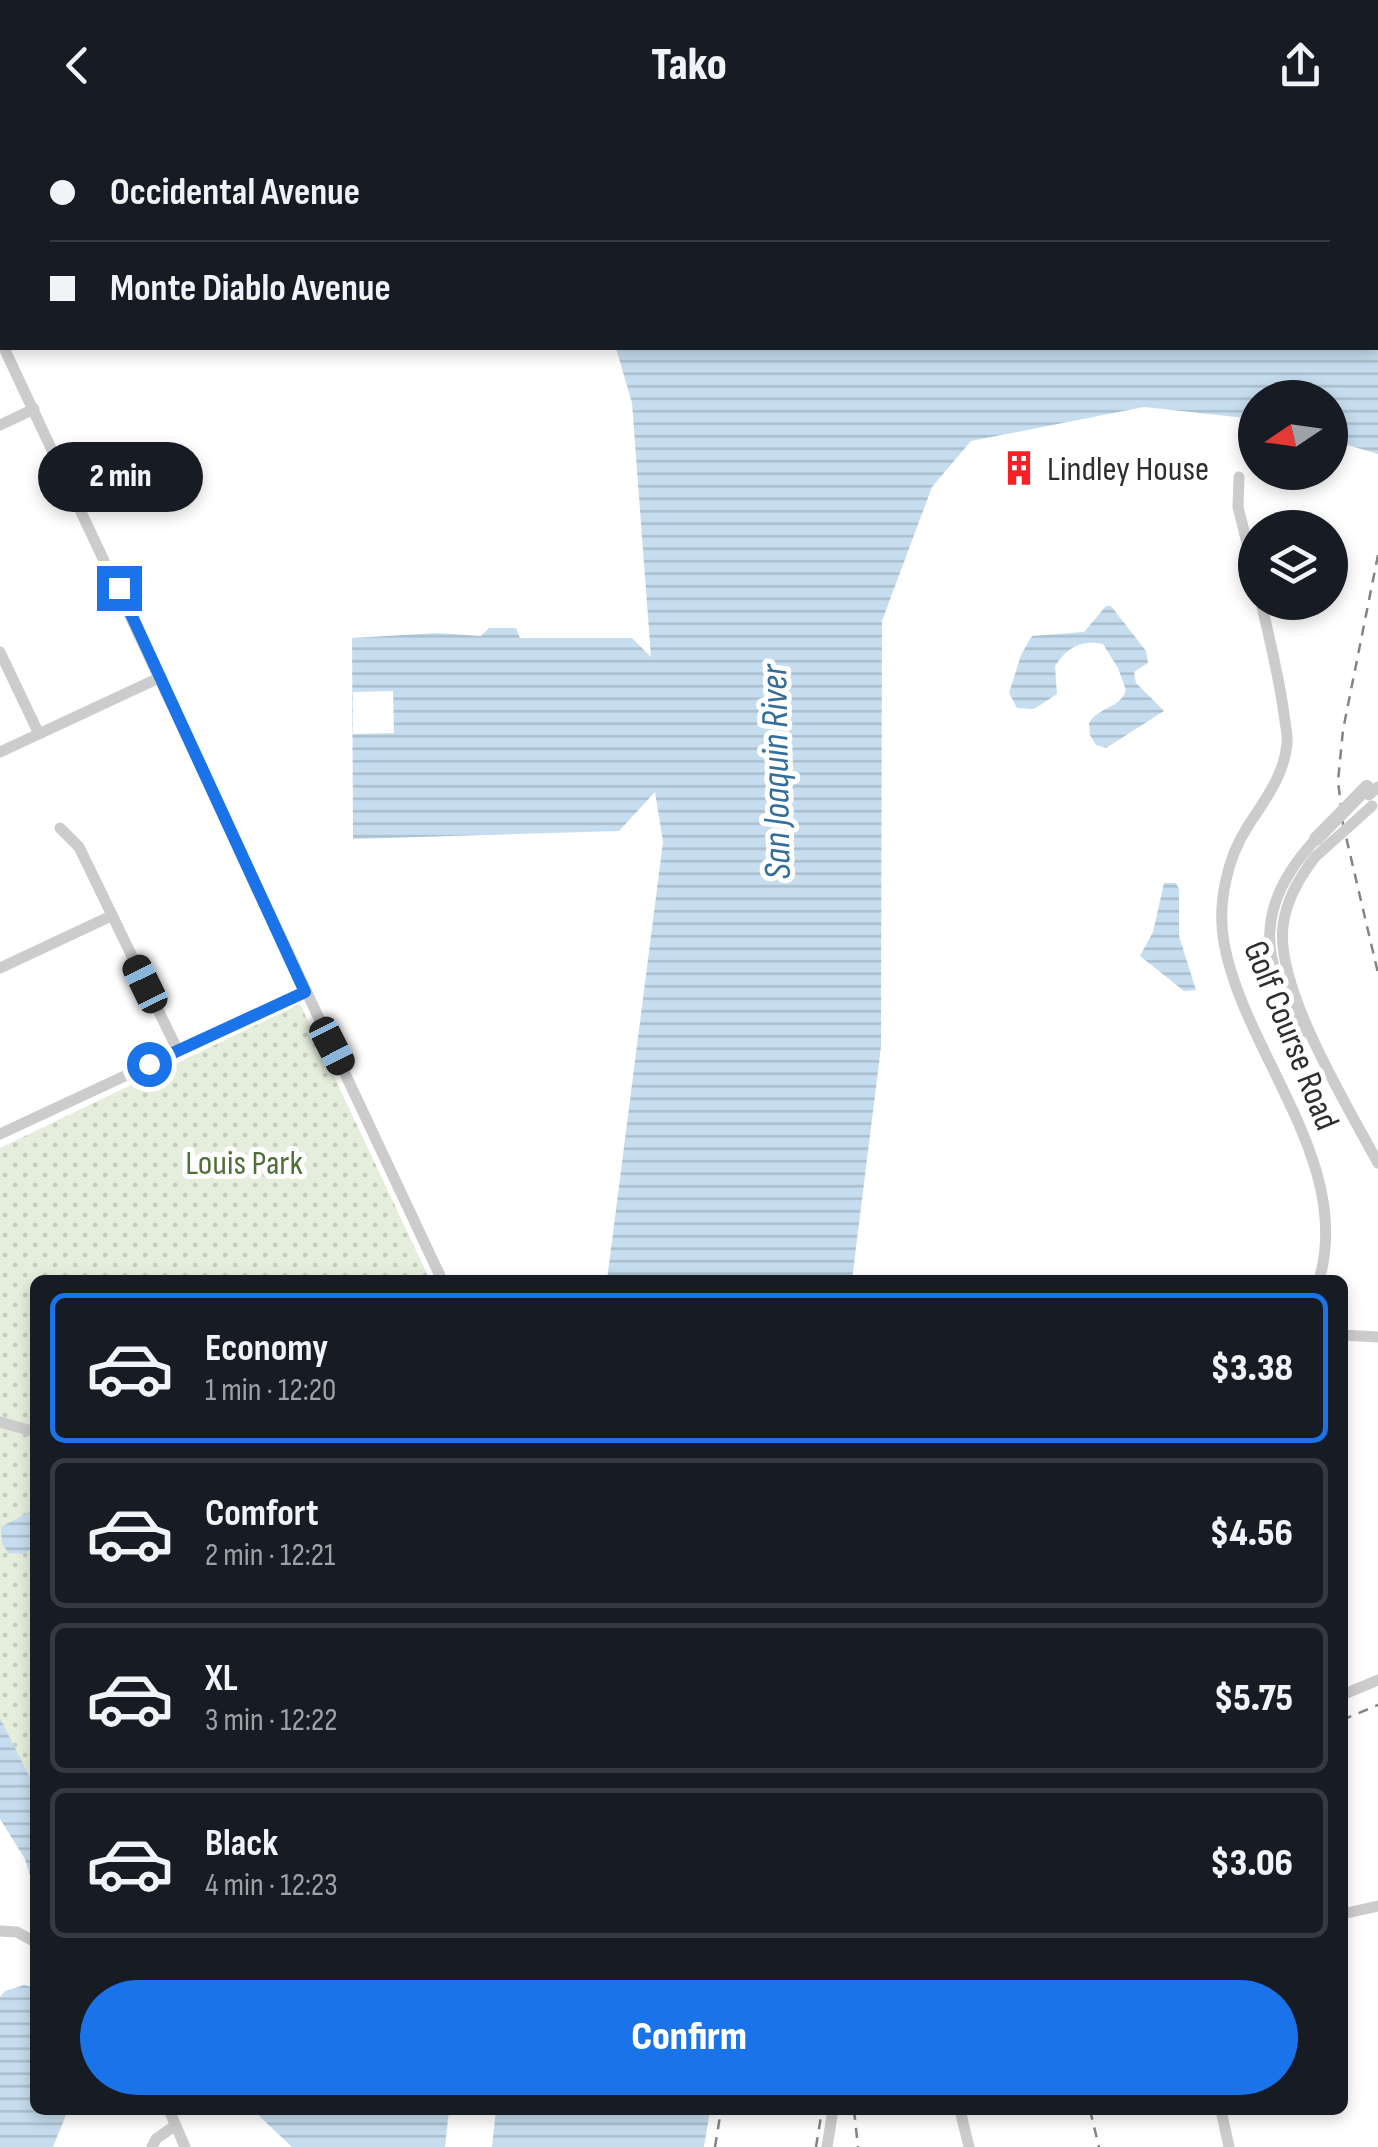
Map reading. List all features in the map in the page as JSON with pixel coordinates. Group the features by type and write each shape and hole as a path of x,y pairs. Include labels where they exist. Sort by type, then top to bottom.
{"street":[{"path":"5,350 440,1275"},
{"path":"0,425 34,409"},
{"name":"Golf Course Road","path":"1266,620 1288,744 1274,787 1246,828 1229,868 1223,896 1223,941 1246,1012 1312,1159 1322,1206 1321,1275"},
{"path":"0,652 38,734"},
{"path":"0,752 160,677"},
{"path":"1374,792 1315,846 1288,904 1282,943 1288,978 1318,1048 1378,1163"},
{"path":"60,828 79,847 178,1051"},
{"path":"0,968 111,916"},
{"path":"0,1134 305,992"},
{"path":"1348,1334 1378,1336"},
{"path":"1,1422 30,1431"},
{"path":"1348,1692 1378,1680"},
{"path":"1348,1913 1378,1906"},
{"path":"0,1931 17,1932 30,1939"},
{"path":"170,2115 185,2147"},
{"path":"827,2147 832,2115"},
{"path":"961,2115 969,2147"},
{"path":"1222,2115 1230,2147"},
{"path":"152,2147 156,2139 174,2127"}],"green space":[{"name":"Louis Park","path":"300,1004 428,1275 30,1275 30,1782 0,1720 0,1148"}],"water":[{"name":"San Joaquin River","path":"617,350 1378,350 1378,454 1348,445 1348,380 1238,380 1238,417 1144,407 971,441 932,487 882,621 881,1047 853,1275 608,1275 663,842 655,792 619,831 353,839 352,638 437,633 481,636 489,628 516,628 520,638 632,638 651,657 632,403"},
{"path":"1106,606 1111,606 1146,651 1148,663 1134,672 1136,683 1164,711 1106,748 1096,745 1089,723 1126,690 1103,644 1081,644 1064,654 1055,666 1057,694 1034,709 1017,708 1009,693 1021,655 1032,636 1084,632"},
{"path":"1164,883 1176,883 1179,889 1179,936 1196,990 1184,991 1140,956 1153,932"},
{"path":"30,1512 30,1550 24,1554 8,1553 2,1543 1,1527"},
{"path":"0,1718 30,1778 30,1876 25,1859 0,1819"},
{"path":"30,1987 30,2115 66,2115 53,2147 0,2147 0,1997 5,1991"},
{"path":"258,2115 448,2115 445,2147 292,2147"},
{"path":"495,2115 709,2115 704,2147 492,2147"}],"pier":[{"path":"393,691 394,733 353,734 353,692"}],"railway":[{"path":"1378,555 1343,730 1338,781 1343,824 1378,973"},
{"path":"1348,1718 1378,1705"},
{"path":"715,2147 720,2115"},
{"path":"816,2147 821,2115"},
{"path":"855,2115 858,2147"},
{"path":"1091,2115 1099,2147"}],"place":[{"name":"Lindley House","path":"1019,468"}],"route":[{"path":"119,588 305,992 149,1064"}]}
